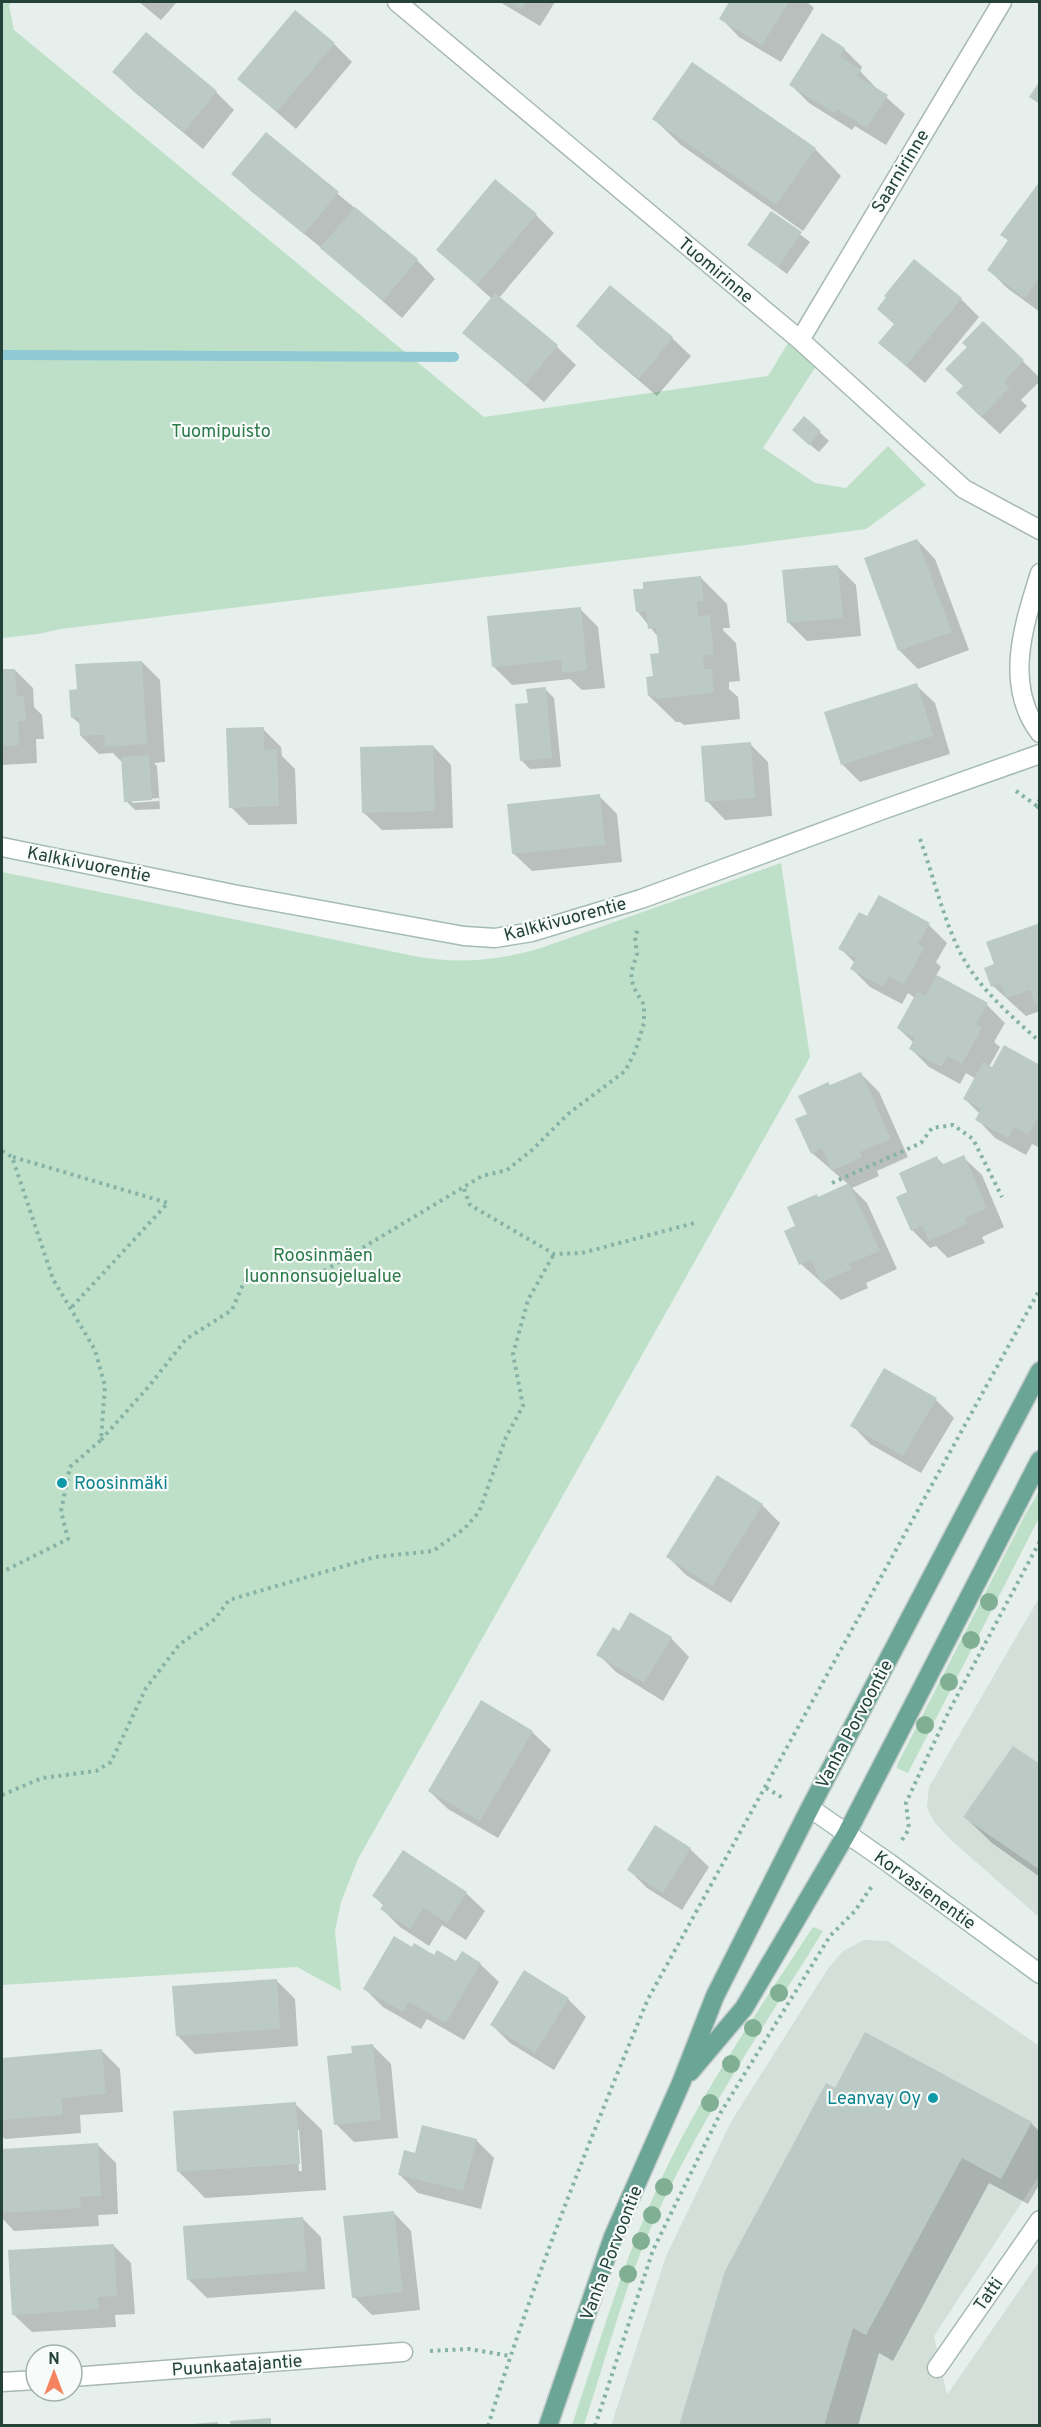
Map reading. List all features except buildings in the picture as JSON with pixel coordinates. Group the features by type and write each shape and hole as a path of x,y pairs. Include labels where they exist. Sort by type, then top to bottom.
{"main road":[{"name":"Vanha Porvoontie","path":"548,2426 613,2237 681,2083 715,1996 810,1808 1040,1371"},
{"name":"Vanha Porvoontie","path":"681,2083 744,2008 847,1833 1040,1460"}],"street":[{"name":"Tuomirinne","path":"397,2 800,340 964,489 1040,530"},
{"name":"Saarnirinne","path":"800,340 1002,2"},
{"path":"1040,573 1028,611 1018,670 1026,705 1040,733"},
{"name":"Kalkkivuorentie","path":"2,847 238,895 464,936 495,938 532,932 641,899 1040,754"},
{"name":"Korvasienentie","path":"810,1808 1040,1974"},
{"name":"Tatti","path":"937,2368 1040,2220"},
{"name":"Puunkaatajantie","path":"84,2376 403,2352"},
{"path":"2,2382 24,2381"}],"path":[{"path":"1014,789 1038,808 1040,799"},
{"path":"920,839 958,949 975,975 1004,1010 1040,1042"},
{"path":"2,1572 68,1539 61,1510 70,1467 101,1440 150,1385 186,1339 232,1310 245,1280 314,1277 464,1189 482,1176 507,1170 532,1150 568,1114 625,1071 635,1052 644,1023 644,1005 633,986 631,973 637,954 634,937 639,927"},
{"path":"832,1183 921,1143 932,1128 953,1125 973,1139 1002,1197"},
{"path":"2,1151 12,1157 168,1203 70,1309"},
{"path":"12,1157 53,1279 95,1350 105,1386 101,1440"},
{"path":"464,1189 470,1205 554,1254 582,1253 698,1222"},
{"path":"2,1795 42,1778 96,1771 111,1762 146,1688 179,1645 214,1619 229,1600 375,1557 433,1551 465,1528 479,1512 506,1437 523,1406 513,1354 528,1300 554,1254"},
{"path":"488,2426 510,2356 600,2115 648,1999 766,1788 956,1436 1040,1289"},
{"path":"595,2426 653,2250 721,2112 830,1936 855,1911 889,1863 909,1829 906,1803 949,1711 1040,1541"},
{"path":"766,1788 789,1801"},
{"path":"403,2352 469,2349 510,2356"}],"shaded area":[{"path":"1039,1598 1039,1917 952,1841 935,1823 927,1808 929,1787"},
{"path":"864,1940 888,1941 1039,2046 1039,2176 934,2336 947,2395 1039,2262 1039,2425 611,2426 666,2256 732,2120 829,1967 843,1951"}],"green space":[{"name":"Tuomipuisto","path":"2,2 12,2 9,5 14,30 484,417 768,376 793,335 820,360 763,448 815,483 846,488 888,446 926,485 866,529 2,638"},
{"name":"Roosinmäen luonnonsuojelualue","path":"781,863 810,1057 358,1859 341,1902 335,1931 341,1991 297,1967 2,1985 2,872 419,957 466,960 496,958 541,948"},
{"path":"1039,1491 1039,1518 908,1773 897,1768 1025,1515"},
{"path":"813,1927 823,1931 711,2111 671,2185 633,2273 584,2425 572,2425 629,2257 668,2166 705,2095"}],"waterway":[{"path":"2,355 454,357"}],"place":[{"name":"Roosinmäki","path":"62,1483"},
{"name":"Leanvay Oy","path":"933,2098"}]}
